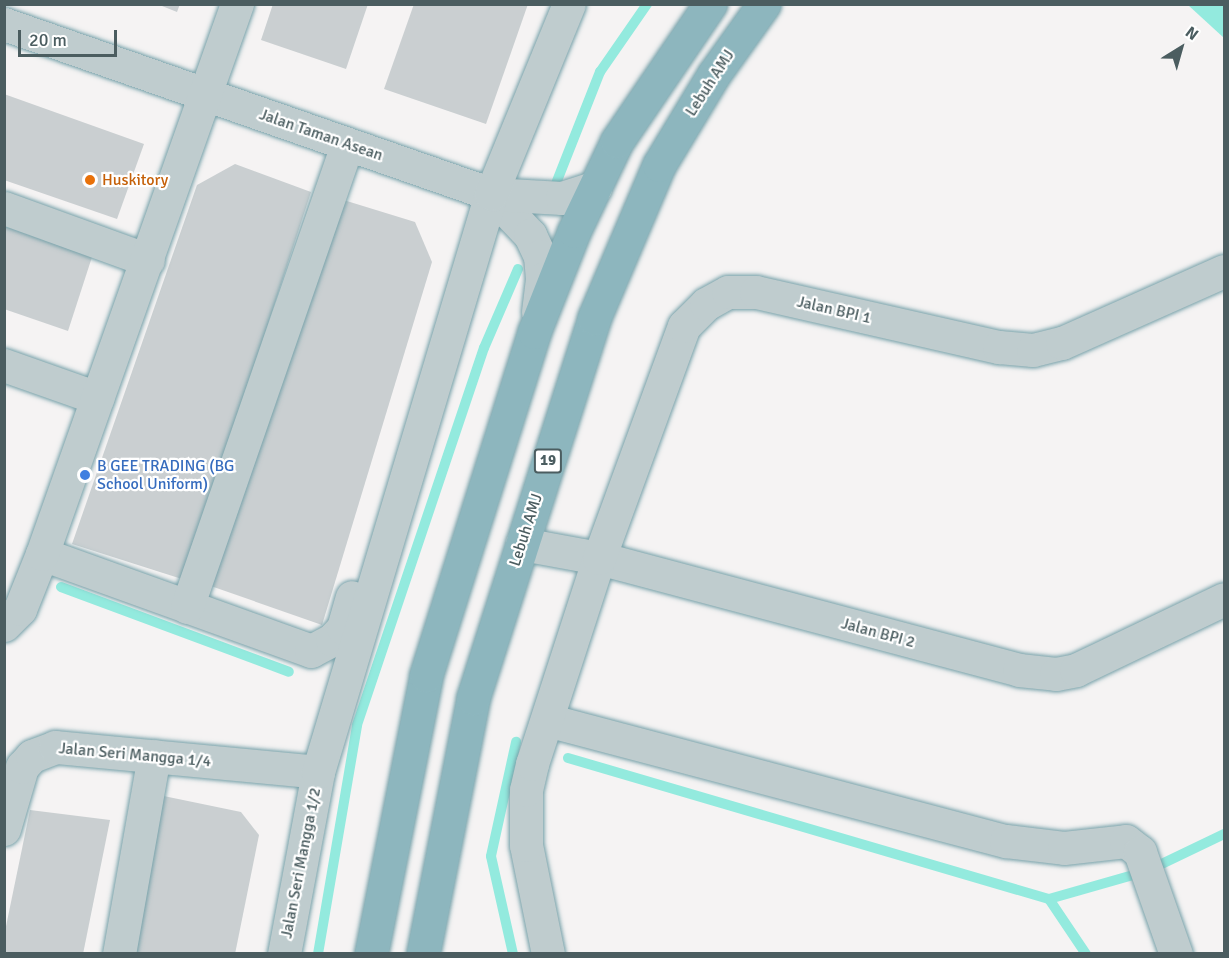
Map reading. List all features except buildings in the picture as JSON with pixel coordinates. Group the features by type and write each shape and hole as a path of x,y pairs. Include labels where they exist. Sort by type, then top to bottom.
{"highway":[{"path":"371,954 426,675 534,332 595,187 617,141 710,4"},
{"name":"Lebuh AMJ","path":"423,954 473,698 594,318 659,165 714,74 764,4"}],"street":[{"path":"4,625 20,609 42,554 237,4"},
{"path":"42,554 311,651 332,640 343,627 481,191 569,4"},
{"name":"Jalan Taman Asean","path":"4,24 481,191 530,235 540,256 542,279 534,332"},
{"path":"187,607 347,144"},
{"path":"481,191 561,198 595,187"},
{"name":"Jalan Seri Mangga 1/2","path":"284,954 318,772 481,191"},
{"path":"4,208 148,260"},
{"name":"Jalan BPI 1","path":"548,954 526,845 526,790 599,558 684,326 706,304 728,292 756,292 999,347 1033,350 1062,343 1224,271"},
{"path":"4,365 97,398"},
{"name":"Jalan BPI 2","path":"522,544 599,558 1019,670 1056,674 1076,670 1224,599"},
{"path":"547,720 1006,841 1064,848 1126,841 1140,852 1176,954"},
{"name":"Jalan Seri Mangga 1/4","path":"4,829 13,765 55,747 318,772"},
{"path":"119,954 154,756"}],"water":[{"path":"1188,5 1224,5 1224,38"}],"waterway":[{"path":"555,186 600,72 647,4"},
{"path":"318,954 357,725 484,348 518,269"},
{"path":"61,587 289,672"},
{"path":"513,954 491,856 516,742"},
{"path":"568,758 1049,899 1147,871 1224,834"},
{"path":"1049,899 1086,954"}],"place":[{"name":"Huskitory","path":"90,180"},
{"name":"B GEE TRADING (BG School Uniform)","path":"85,475"}]}
